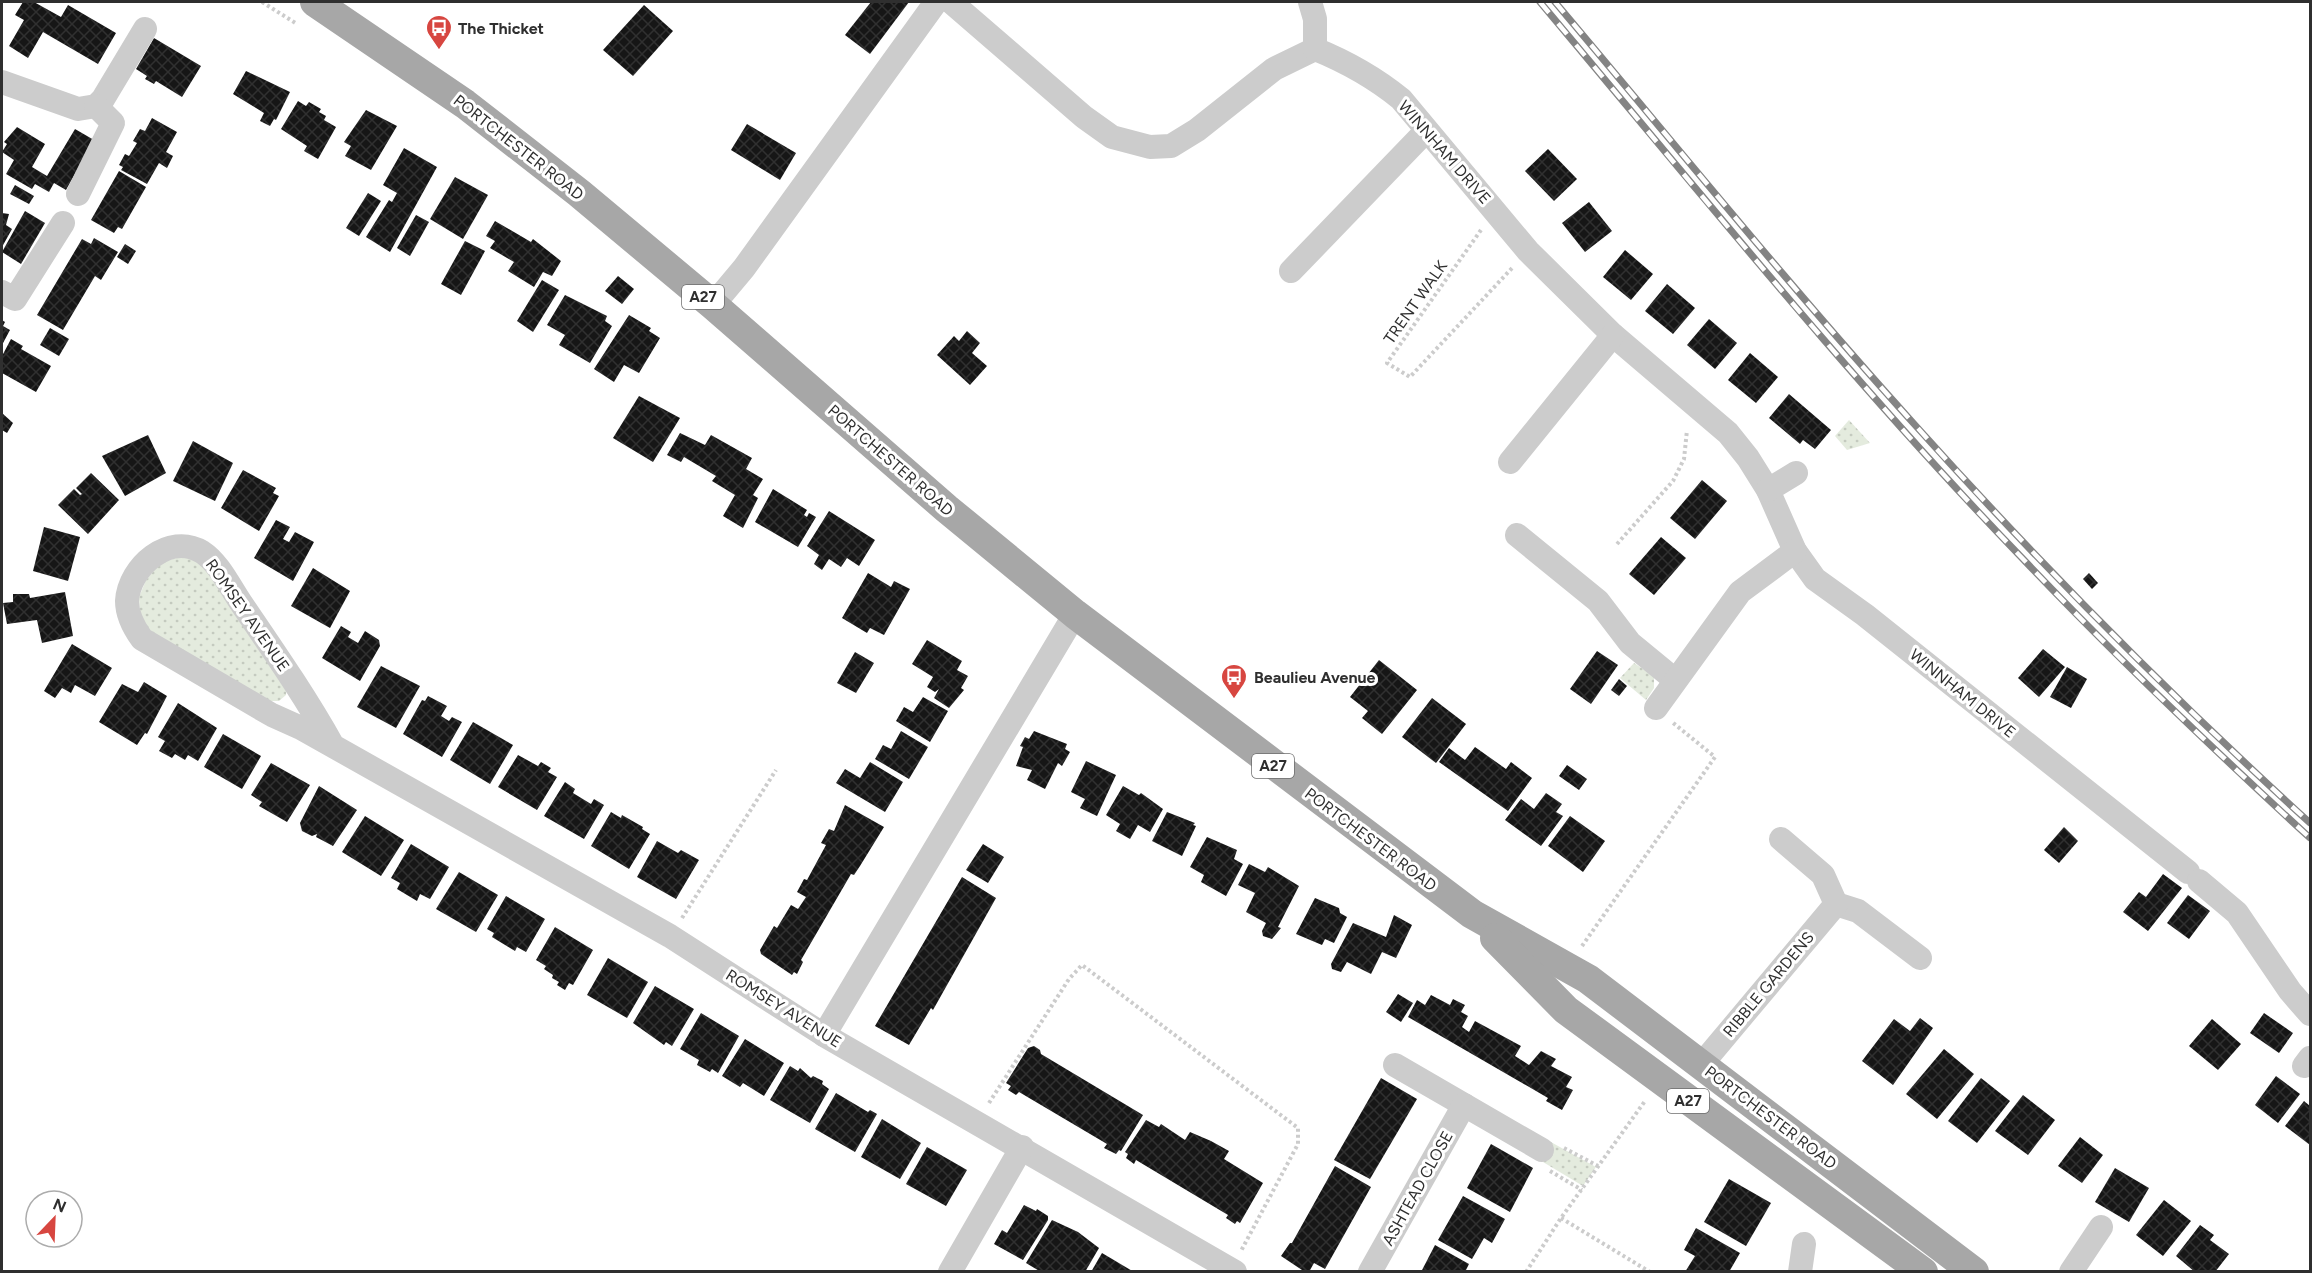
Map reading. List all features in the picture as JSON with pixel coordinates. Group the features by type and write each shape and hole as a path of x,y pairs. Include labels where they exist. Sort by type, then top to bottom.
{"main road":[{"name":"PORTCHESTER ROAD","path":"315,2 465,104 579,193 713,305 947,509 1075,615 1472,915 1588,979 1895,1209 1974,1272"},
{"name":"PORTCHESTER ROAD","path":"1472,915 1566,1010 1923,1272"}],"street":[{"path":"713,305 744,268 936,2"},
{"path":"951,2 1084,117 1112,137 1150,147 1172,146 1197,130 1274,69 1315,49 1315,19 1310,2"},
{"path":"3,90 78,109 96,106 104,99 145,29"},
{"name":"WINNHAM DRIVE","path":"1315,49 1348,62 1377,80 1401,99 1528,251 1613,335 1728,433 1748,458 1768,490 1795,551 1815,579 1866,615 2194,876 2237,913 2290,991 2310,1014"},
{"path":"78,194 113,123 96,106"},
{"path":"1291,270 1426,131"},
{"path":"2,291 15,299 63,223"},
{"path":"1510,462 1613,335"},
{"path":"1768,490 1796,474"},
{"path":"1517,535 1598,601 1630,643 1675,680"},
{"name":"ROMSEY AVENUE","path":"333,746 303,694 213,562 190,547 168,549 148,560 133,579 128,601 134,628 142,639 272,715 333,746 670,936 824,1035 978,1121 1233,1271"},
{"path":"1656,708 1740,592 1795,551"},
{"path":"824,1035 1075,615"},
{"path":"1781,839 1823,876 1836,904 1858,911 1920,958"},
{"name":"RIBBLE GARDENS","path":"1701,1065 1836,904"},
{"path":"1395,1065 1542,1150"},
{"name":"ASHTEAD CLOSE","path":"1370,1272 1464,1105"},
{"path":"950,1272 1022,1147"},
{"path":"2071,1272 2101,1227"},
{"path":"1800,1272 1804,1244"}],"path":[{"name":"TRENT WALK","path":"1495,209 1387,363 1410,377 1528,251"},
{"path":"1617,544 1673,481 1684,459 1690,402"},
{"path":"1588,979 1593,957 1581,949 1715,757 1656,708"},
{"path":"670,936 776,770"},
{"path":"978,1121 1069,979 1082,965 1298,1128 1298,1144 1233,1271"},
{"path":"1526,1272 1561,1218 1660,1081"},
{"path":"1542,1150 1549,1139 1598,1166"},
{"path":"1561,1218 1650,1272"}],"shaded area":[{"path":"1849,420 1870,443 1847,450 1835,436"},
{"path":"183,556 202,564 287,684 286,695 279,701 268,701 148,631 140,618 139,597 146,580 160,563"},
{"path":"1634,663 1654,676 1654,688 1646,700 1620,678"},
{"path":"1549,1141 1596,1167 1583,1186 1538,1159"}],"building":[{"path":"23,2 34,2 61,17 68,5 116,33 98,64 43,32 28,58 9,46 24,20 15,15"},
{"path":"871,2 909,2 870,54 845,35"},
{"path":"644,5 673,31 633,76 603,50"},
{"path":"154,38 201,66 182,97 156,81 154,84 145,79 147,76 136,69"},
{"path":"246,71 290,92 276,120 274,119 270,126 260,121 264,113 233,94"},
{"path":"298,101 306,106 309,102 321,109 319,112 326,116 324,120 336,127 318,159 304,151 307,146 281,129"},
{"path":"366,110 397,126 371,170 345,156 351,146 344,142"},
{"path":"152,118 177,132 166,152 173,156 167,168 159,163 147,184 121,170 123,167 119,165 125,154 129,156 137,143 133,141 140,129 145,131"},
{"path":"747,124 796,153 780,180 731,150"},
{"path":"17,127 45,144 32,167 47,176 75,129 94,140 66,190 54,183 49,192 35,184 32,189 6,174 14,160 2,152 7,144 4,142"},
{"path":"404,148 437,167 390,252 366,237 389,200 392,202 397,193 383,185"},
{"path":"1548,149 1577,179 1554,201 1525,171"},
{"path":"119,171 146,187 122,229 118,227 114,233 91,220"},
{"path":"455,177 488,195 463,239 430,219"},
{"path":"15,185 34,196 29,204 10,194"},
{"path":"368,193 381,201 359,236 346,228"},
{"path":"1589,202 1612,231 1585,252 1562,223"},
{"path":"25,211 45,223 21,264 2,252"},
{"path":"2,213 9,214 6,225 12,229 2,247"},
{"path":"416,215 429,222 410,256 397,248"},
{"path":"495,221 531,242 533,239 561,261 552,276 543,272 534,287 508,271 514,262 490,248 495,241 486,236"},
{"path":"94,238 118,252 101,280 95,276 63,330 37,315 82,239 91,244"},
{"path":"465,241 485,251 461,295 441,284"},
{"path":"125,244 136,251 128,264 117,257"},
{"path":"1625,250 1653,274 1631,300 1603,277"},
{"path":"618,276 634,289 622,304 605,291"},
{"path":"542,280 559,290 533,332 517,321"},
{"path":"1667,284 1695,308 1673,334 1645,311"},
{"path":"565,295 607,316 605,321 612,326 590,363 559,345 565,335 547,325"},
{"path":"629,315 651,328 649,331 660,338 639,373 624,365 614,382 594,369"},
{"path":"1709,319 1737,343 1715,369 1687,345"},
{"path":"2,320 5,322 3,326 10,330 2,345"},
{"path":"50,328 69,339 59,356 40,345"},
{"path":"967,331 980,343 972,353 987,366 970,385 937,355 954,336 959,341"},
{"path":"11,339 23,346 21,349 51,366 36,392 2,373 2,356"},
{"path":"1750,353 1778,377 1756,403 1728,380"},
{"path":"1789,394 1831,430 1815,449 1803,440 1800,444 1769,418"},
{"path":"639,396 680,418 653,462 613,438"},
{"path":"2,413 13,423 7,433 2,430"},
{"path":"680,433 705,445 711,435 752,458 746,469 763,479 753,495 758,498 743,528 723,516 735,495 712,481 716,476 684,457 681,462 667,455"},
{"path":"148,435 166,473 125,496 102,456"},
{"path":"193,441 233,463 215,501 173,481"},
{"path":"243,470 276,488 273,493 279,496 259,531 221,508"},
{"path":"91,473 119,500 88,534 58,505 74,489 80,495 82,494 76,488"},
{"path":"1702,480 1727,501 1695,539 1670,518"},
{"path":"773,489 807,510 804,515 807,517 809,513 816,517 798,547 755,522"},
{"path":"829,511 875,540 859,566 847,558 841,567 829,559 822,570 814,564 819,555 807,546"},
{"path":"276,520 290,527 283,539 289,542 295,532 314,542 293,581 254,558"},
{"path":"44,527 80,537 68,581 33,571"},
{"path":"1661,537 1686,558 1654,595 1629,574"},
{"path":"313,568 350,591 330,628 291,606"},
{"path":"868,573 891,587 894,581 910,589 884,635 870,628 867,633 842,618"},
{"path":"2089,573 2098,583 2092,589 2083,579"},
{"path":"65,592 73,636 42,643 37,620 7,624 3,603 13,602 13,594 29,594 30,598"},
{"path":"341,626 351,632 348,637 358,643 365,631 379,640 380,646 360,681 322,658"},
{"path":"927,640 962,661 957,670 968,676 961,688 964,690 949,708 934,698 939,689 935,692 927,687 933,677 912,664"},
{"path":"72,644 112,668 95,696 75,685 71,693 62,688 55,698 44,691"},
{"path":"2043,649 2065,667 2039,697 2018,678"},
{"path":"1597,651 1618,665 1591,704 1570,689"},
{"path":"855,652 874,663 856,693 837,683"},
{"path":"1379,660 1417,690 1382,734 1362,718 1368,711 1350,697"},
{"path":"381,666 420,686 396,728 357,707"},
{"path":"2067,667 2087,679 2071,708 2050,697"},
{"path":"1619,679 1627,686 1619,696 1611,690"},
{"path":"144,682 167,696 147,734 145,733 137,745 99,722 122,684 138,692"},
{"path":"428,696 447,706 441,716 449,721 452,717 462,722 442,757 403,734 422,700 425,701"},
{"path":"923,697 948,711 930,742 896,721 904,707 913,712"},
{"path":"1432,698 1466,724 1436,763 1402,737"},
{"path":"178,703 217,728 198,761 188,755 185,760 175,754 172,758 159,751 165,741 158,737"},
{"path":"473,722 513,745 490,784 450,760"},
{"path":"901,731 928,747 909,779 875,759 883,745 891,749"},
{"path":"1034,731 1067,744 1065,749 1070,752 1062,766 1058,763 1045,789 1027,780 1032,770 1016,766 1023,747 1020,746 1025,737 1029,739"},
{"path":"223,734 261,756 242,789 204,767"},
{"path":"1475,747 1506,769 1511,762 1532,778 1508,811 1439,762 1449,748 1465,760"},
{"path":"518,755 538,766 541,762 551,768 548,772 557,777 537,810 498,787"},
{"path":"1086,761 1116,775 1097,816 1080,808 1085,799 1071,792"},
{"path":"870,762 903,782 885,812 836,783 845,769 860,778"},
{"path":"271,763 310,785 287,822 259,806 262,802 251,795"},
{"path":"1567,765 1587,779 1579,790 1559,776"},
{"path":"565,782 575,789 573,793 591,804 594,799 604,805 584,839 544,816"},
{"path":"319,786 357,810 333,846 316,837 317,834 312,836 302,831 300,823"},
{"path":"1123,786 1139,795 1141,793 1163,809 1150,832 1138,825 1130,839 1116,831 1120,824 1106,815"},
{"path":"1546,793 1562,804 1556,812 1563,816 1541,846 1505,820 1521,799 1534,809"},
{"path":"845,805 884,827 854,875 851,874 801,960 803,962 797,974 794,972 792,975 761,954 760,950 774,926 777,928 791,905 798,909 806,897 797,892 804,879 807,880 826,845 821,843 829,829 834,831"},
{"path":"611,812 621,818 622,815 643,827 642,829 650,834 629,869 591,846"},
{"path":"1167,812 1195,823 1193,825 1196,826 1182,856 1152,841"},
{"path":"365,816 404,840 381,876 342,852"},
{"path":"1570,816 1605,841 1583,872 1548,846"},
{"path":"2064,827 2078,841 2059,863 2044,850"},
{"path":"1207,837 1237,850 1234,859 1243,864 1226,896 1201,882 1204,875 1190,867"},
{"path":"657,841 678,853 681,850 699,860 676,899 637,877"},
{"path":"411,844 449,867 430,899 420,894 417,901 397,889 400,883 391,878"},
{"path":"983,844 1004,857 988,883 966,870"},
{"path":"1249,864 1265,872 1268,867 1299,886 1278,927 1281,928 1272,939 1263,936 1262,931 1266,923 1246,912 1255,893 1238,885"},
{"path":"459,872 498,895 476,932 436,909"},
{"path":"2163,874 2182,888 2148,931 2123,912 2139,892 2146,897"},
{"path":"962,877 996,898 933,1010 931,1008 909,1045 875,1026"},
{"path":"2188,895 2210,911 2189,939 2167,923"},
{"path":"506,896 545,919 526,952 517,947 515,951 492,937 494,933 487,929"},
{"path":"1315,898 1339,908 1340,913 1347,917 1334,943 1325,939 1322,945 1296,934"},
{"path":"1394,915 1412,925 1396,958 1382,952 1371,974 1347,962 1341,972 1332,969 1331,964 1353,923 1386,937"},
{"path":"555,927 593,950 573,985 569,983 565,990 557,985 559,982 552,978 553,975 544,969 546,966 536,960"},
{"path":"608,958 648,982 627,1018 587,995"},
{"path":"655,986 694,1009 672,1046 666,1042 664,1045 633,1023"},
{"path":"1398,994 1413,1003 1401,1022 1386,1012"},
{"path":"1431,995 1450,1005 1453,999 1465,1005 1461,1012 1468,1016 1462,1027 1469,1032 1475,1021 1521,1046 1515,1056 1529,1065 1541,1051 1556,1059 1551,1066 1572,1077 1566,1087 1573,1090 1562,1110 1546,1101 1548,1098 1408,1017 1417,1000 1425,1005"},
{"path":"701,1013 739,1036 718,1073 712,1069 710,1072 697,1065 699,1060 680,1049"},
{"path":"2264,1013 2293,1033 2279,1053 2250,1033"},
{"path":"1920,1018 1933,1028 1893,1085 1862,1061 1894,1019 1910,1031"},
{"path":"2212,1019 2241,1044 2218,1070 2189,1046"},
{"path":"745,1039 784,1063 764,1096 743,1083 740,1087 722,1076"},
{"path":"1034,1046 1040,1050 1041,1054 1143,1115 1121,1151 1119,1150 1116,1154 1104,1148 1107,1144 1019,1092 1016,1095 1008,1090 1011,1086 1006,1083 1028,1048"},
{"path":"1944,1049 1974,1074 1937,1119 1906,1094"},
{"path":"790,1066 798,1071 800,1068 811,1078 813,1076 823,1081 822,1084 829,1089 810,1123 770,1100"},
{"path":"2276,1076 2300,1094 2278,1123 2255,1105"},
{"path":"1381,1078 1417,1099 1370,1179 1334,1160"},
{"path":"1981,1078 2010,1101 1977,1143 1948,1121"},
{"path":"836,1093 868,1112 870,1110 877,1114 855,1152 815,1129"},
{"path":"2023,1095 2055,1120 2028,1155 1995,1131"},
{"path":"2304,1101 2310,1106 2310,1145 2285,1126"},
{"path":"882,1119 921,1143 900,1179 861,1157"},
{"path":"1146,1120 1159,1127 1161,1124 1185,1140 1190,1132 1211,1141 1229,1151 1224,1159 1263,1183 1240,1223 1237,1221 1235,1224 1226,1218 1228,1215 1136,1160 1134,1164 1126,1158 1128,1154 1125,1152"},
{"path":"2080,1137 2103,1155 2082,1183 2058,1166"},
{"path":"1491,1144 1533,1168 1510,1212 1467,1188"},
{"path":"927,1147 967,1170 946,1206 906,1184"},
{"path":"1335,1166 1371,1187 1325,1269 1314,1263 1309,1272 1305,1272 1281,1256 1292,1243"},
{"path":"2115,1168 2149,1188 2129,1222 2095,1202"},
{"path":"1729,1179 1771,1203 1746,1246 1704,1222"},
{"path":"1463,1196 1505,1219 1492,1243 1484,1238 1472,1259 1438,1240"},
{"path":"2164,1200 2191,1221 2163,1256 2136,1235"},
{"path":"1024,1205 1036,1211 1037,1209 1048,1216 1048,1220 1023,1260 994,1244 1002,1230 1007,1233"},
{"path":"1052,1220 1078,1232 1099,1248 1085,1272 1041,1272 1026,1263"},
{"path":"2200,1225 2214,1235 2210,1240 2229,1254 2215,1272 2195,1272 2176,1256"},
{"path":"1696,1228 1740,1253 1729,1272 1685,1272 1695,1256 1684,1250"},
{"path":"1435,1245 1469,1264 1465,1272 1421,1272"},
{"path":"1102,1253 1134,1272 1091,1272"}],"railway":[{"path":"1540,2 1777,285 1960,492 2128,666 2310,838"},
{"path":"1555,2 1823,321 1962,477 2157,678 2310,823"}],"place":[{"name":"The Thicket","path":"439,51"},
{"name":"Beaulieu Avenue","path":"1234,700"}]}
